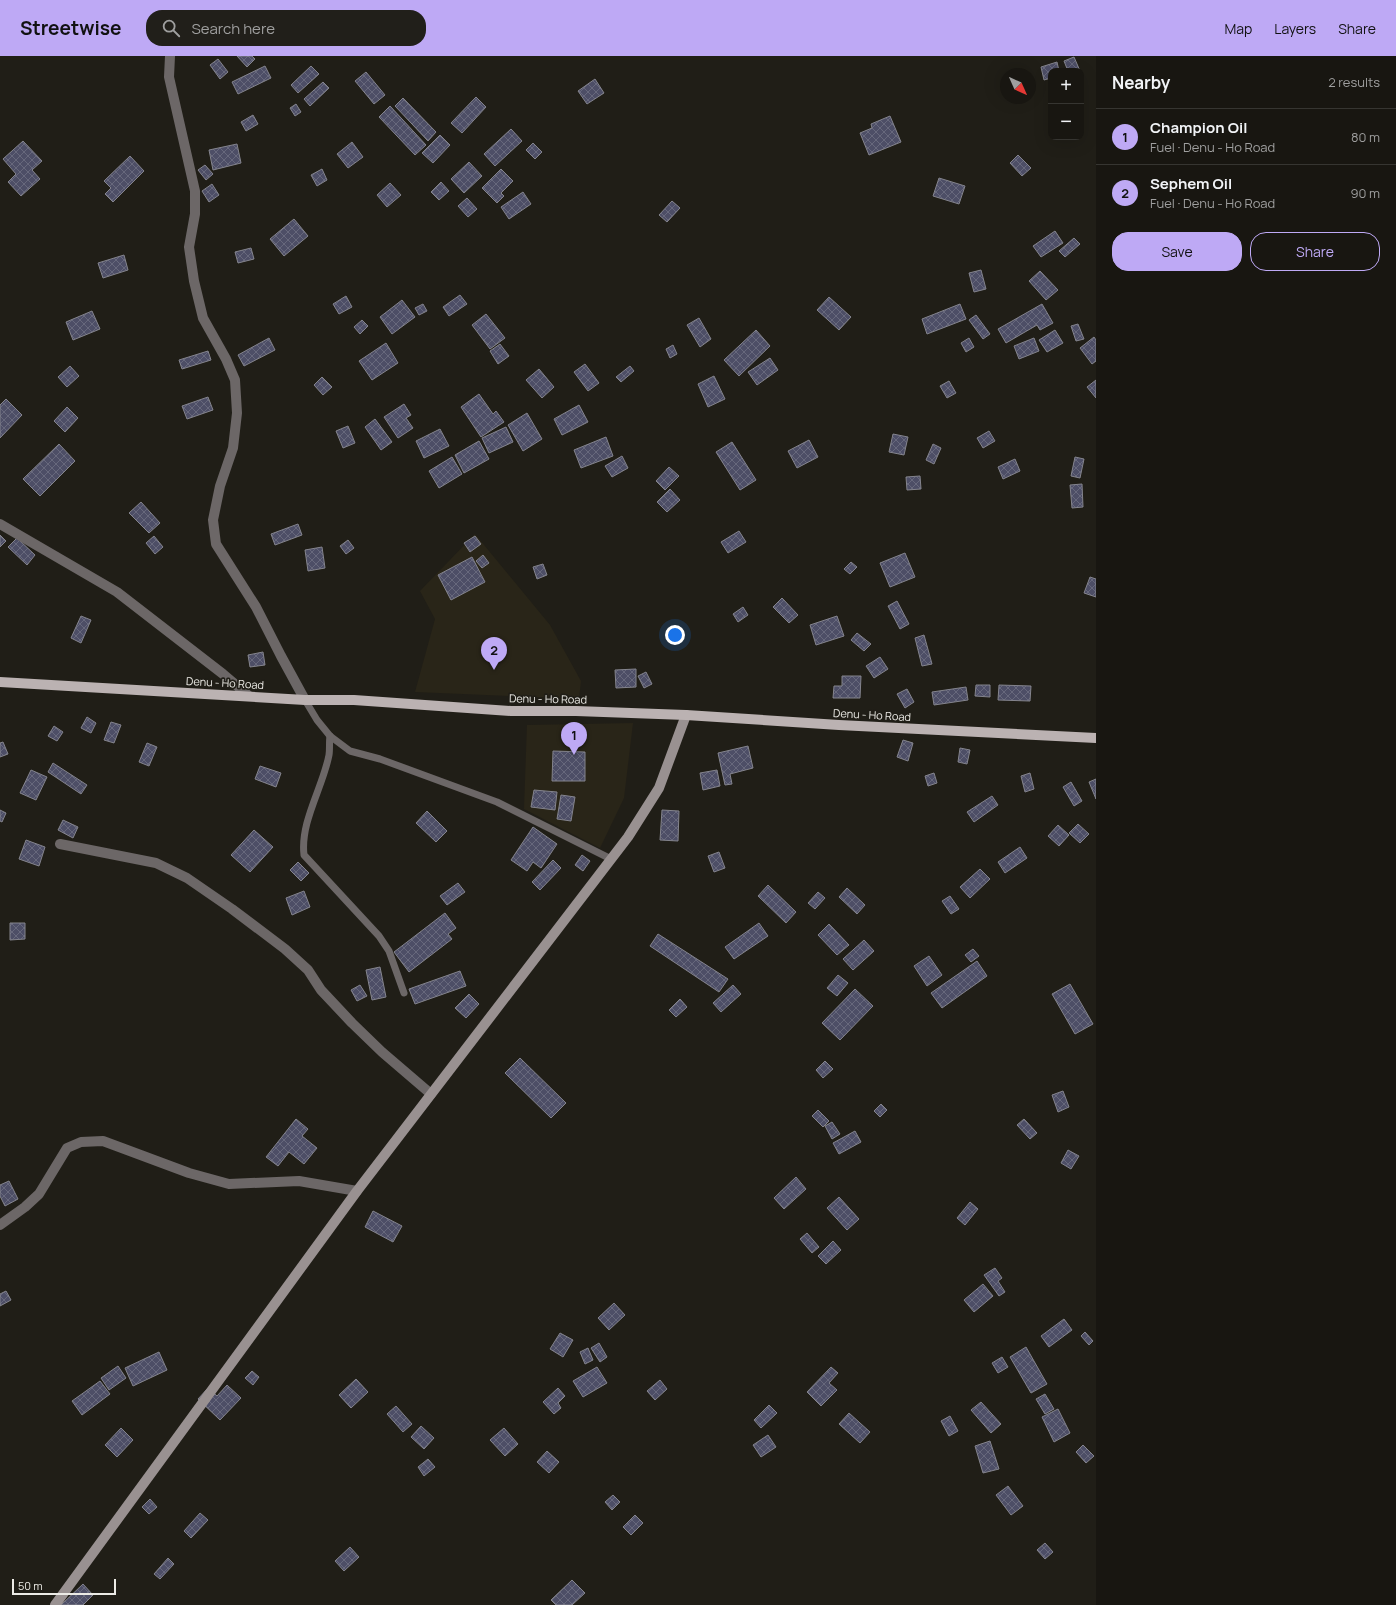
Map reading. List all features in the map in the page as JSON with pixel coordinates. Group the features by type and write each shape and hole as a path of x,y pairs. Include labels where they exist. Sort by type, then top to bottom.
{"main road":[{"name":"Denu - Ho Road","path":"0,682 305,700 354,700 511,711 576,711 686,715 839,725 1096,738"}],"street":[{"path":"170,56 169,77 195,192 195,214 189,247 194,281 203,318 226,359 235,380 237,413 232,448 220,486 213,520 216,544 256,607 305,700"},
{"path":"0,524 117,592 249,696"},
{"path":"55,1605 357,1191 628,837 659,788 686,715"},
{"path":"60,844 156,863 187,878 232,909 285,949 308,970 321,990 352,1023 382,1052 431,1094"},
{"path":"0,1225 40,1194 67,1148 81,1142 103,1141 189,1173 229,1184 298,1181 357,1191"}],"lane":[{"path":"305,700 317,720 330,736 350,751 380,759 497,802 611,859"},
{"path":"330,736 329,754 306,827 303,847 304,855 379,936 389,951 404,993"}],"shaded area":[{"path":"475,534 550,625 581,681 579,699 415,692 435,619 420,591"},
{"path":"633,723 624,798 600,848 524,809 527,725"}],"building":[{"path":"237,56 252,56 255,59 247,67"},
{"path":"1074,57 1079,68 1067,68 1064,61"},
{"path":"218,59 228,72 220,79 210,65"},
{"path":"1057,62 1058,68 1048,68 1048,79 1044,80 1041,67"},
{"path":"265,66 271,78 238,94 232,82"},
{"path":"311,66 319,74 298,93 291,85"},
{"path":"366,72 385,95 374,104 355,81"},
{"path":"595,79 604,93 587,104 578,91"},
{"path":"323,82 329,88 310,106 304,99"},
{"path":"476,97 486,107 462,133 451,123"},
{"path":"403,98 436,132 428,141 395,106"},
{"path":"296,104 301,112 295,116 290,108"},
{"path":"390,106 426,145 415,155 379,117"},
{"path":"253,115 258,124 246,131 241,122"},
{"path":"890,116 901,142 869,155 860,133 872,128 871,124"},
{"path":"511,129 522,141 495,166 484,154"},
{"path":"440,135 450,145 433,163 422,153"},
{"path":"23,141 42,161 32,170 40,179 21,196 8,182 16,174 3,159"},
{"path":"352,142 363,157 348,168 337,154"},
{"path":"533,143 542,152 535,159 526,150"},
{"path":"237,144 241,163 213,170 209,150"},
{"path":"1018,155 1031,168 1022,176 1010,163"},
{"path":"130,156 144,171 113,202 105,194 111,188 104,181"},
{"path":"469,162 482,176 464,193 451,179"},
{"path":"205,165 213,174 206,180 198,170"},
{"path":"322,169 327,180 317,186 311,175"},
{"path":"501,169 513,181 501,193 504,196 497,203 482,188"},
{"path":"939,178 965,186 959,204 933,196"},
{"path":"441,182 449,191 439,200 431,192"},
{"path":"390,183 401,195 387,207 377,195"},
{"path":"212,184 219,195 209,202 202,191"},
{"path":"523,192 531,204 509,219 501,207"},
{"path":"467,198 477,209 468,217 458,206"},
{"path":"672,201 680,208 667,222 659,215"},
{"path":"294,219 308,236 284,256 270,239"},
{"path":"1055,231 1063,243 1041,257 1033,246"},
{"path":"1074,238 1080,244 1065,257 1059,251"},
{"path":"251,248 254,259 238,263 235,252"},
{"path":"124,255 128,270 103,278 98,263"},
{"path":"981,270 986,289 974,292 969,273"},
{"path":"1040,271 1058,290 1046,300 1029,281"},
{"path":"460,295 467,304 449,316 443,307"},
{"path":"346,296 352,307 339,314 333,304"},
{"path":"829,297 851,317 839,330 817,310"},
{"path":"402,300 415,317 392,334 380,317"},
{"path":"423,304 427,311 419,315 415,308"},
{"path":"960,304 966,319 927,334 922,319"},
{"path":"1042,304 1053,323 1040,330 1037,325 1006,343 998,329"},
{"path":"92,311 100,329 73,340 66,322"},
{"path":"486,314 505,338 490,349 472,325"},
{"path":"976,315 990,334 983,339 969,320"},
{"path":"699,318 711,339 700,347 687,325"},
{"path":"362,320 368,326 360,334 354,327"},
{"path":"1078,324 1084,339 1076,341 1071,326"},
{"path":"756,330 770,346 739,376 724,360"},
{"path":"1055,330 1063,343 1047,352 1039,340"},
{"path":"1094,337 1096,340 1096,361 1092,364 1080,348"},
{"path":"269,338 275,350 244,366 238,355"},
{"path":"969,338 974,347 966,352 961,343"},
{"path":"1034,338 1039,351 1019,359 1014,346"},
{"path":"386,343 398,363 372,380 359,361"},
{"path":"500,344 509,356 498,364 490,351"},
{"path":"673,345 677,354 670,358 666,349"},
{"path":"208,351 211,360 182,369 179,360"},
{"path":"770,358 778,370 757,385 748,372"},
{"path":"585,364 599,383 588,391 574,372"},
{"path":"70,366 79,376 67,387 58,377"},
{"path":"630,366 634,371 621,382 616,377"},
{"path":"539,369 554,387 542,398 526,380"},
{"path":"714,376 725,399 708,407 698,384"},
{"path":"322,377 332,387 323,395 314,385"},
{"path":"1096,380 1096,398 1087,387"},
{"path":"949,381 956,393 947,398 940,386"},
{"path":"479,394 493,414 496,411 504,422 481,437 461,407"},
{"path":"208,397 213,410 187,419 182,406"},
{"path":"6,399 22,415 0,438 0,405"},
{"path":"404,404 411,415 406,418 413,428 398,438 384,417"},
{"path":"579,405 588,422 562,435 554,419"},
{"path":"67,407 78,418 65,432 54,421"},
{"path":"527,413 542,439 523,451 508,425"},
{"path":"375,419 392,442 381,450 365,427"},
{"path":"348,426 355,443 343,448 336,431"},
{"path":"506,427 513,442 489,453 482,438"},
{"path":"440,429 449,446 424,458 416,441"},
{"path":"989,431 995,441 983,448 977,438"},
{"path":"893,434 908,437 904,455 889,452"},
{"path":"606,437 613,456 581,468 574,450"},
{"path":"809,440 818,457 797,468 788,451"},
{"path":"479,441 489,459 464,473 455,455"},
{"path":"732,442 756,480 740,490 716,452"},
{"path":"59,444 75,461 40,496 23,479"},
{"path":"933,444 941,448 934,464 926,460"},
{"path":"622,456 628,468 612,477 605,466"},
{"path":"452,457 462,474 439,488 429,471"},
{"path":"1075,457 1084,459 1080,478 1071,476"},
{"path":"1015,459 1020,471 1003,479 998,467"},
{"path":"669,467 679,476 665,490 656,481"},
{"path":"920,476 921,489 907,490 906,477"},
{"path":"1082,484 1083,507 1072,508 1070,485"},
{"path":"670,489 680,500 667,512 657,502"},
{"path":"141,502 160,523 149,533 129,513"},
{"path":"298,524 302,535 275,545 271,534"},
{"path":"739,531 746,542 728,553 721,542"},
{"path":"0,535 6,541 0,547"},
{"path":"154,536 163,547 155,554 146,543"},
{"path":"475,536 481,544 470,552 464,543"},
{"path":"17,538 35,555 27,565 8,547"},
{"path":"348,540 354,548 346,554 340,546"},
{"path":"322,547 325,568 308,571 305,550"},
{"path":"905,553 915,577 890,587 880,563"},
{"path":"483,555 489,563 482,568 476,561"},
{"path":"472,557 485,582 451,600 438,575"},
{"path":"851,562 857,567 850,574 844,569"},
{"path":"543,564 547,575 537,579 533,567"},
{"path":"1090,577 1096,579 1096,597 1084,593"},
{"path":"782,598 798,615 789,623 773,607"},
{"path":"897,601 909,624 900,629 888,606"},
{"path":"743,607 748,615 738,622 733,614"},
{"path":"81,616 91,620 81,643 71,638"},
{"path":"837,616 844,636 816,645 810,625"},
{"path":"857,633 871,644 864,651 851,640"},
{"path":"924,635 932,664 922,666 915,638"},
{"path":"263,652 265,665 250,667 248,655"},
{"path":"880,657 888,669 874,678 866,666"},
{"path":"636,669 636,687 616,688 615,670"},
{"path":"646,672 652,684 644,688 638,676"},
{"path":"842,676 861,676 860,698 833,698 834,686 842,686"},
{"path":"976,685 990,685 990,697 975,696"},
{"path":"999,685 1031,686 1030,701 998,700"},
{"path":"966,687 968,700 934,705 932,692"},
{"path":"907,689 914,702 905,708 897,694"},
{"path":"87,717 96,723 91,733 81,728"},
{"path":"111,722 121,725 114,743 104,740"},
{"path":"54,726 63,732 57,741 48,736"},
{"path":"903,740 913,743 908,761 897,757"},
{"path":"3,742 8,754 0,757 0,743"},
{"path":"147,743 157,747 149,766 139,762"},
{"path":"748,746 753,768 730,774 732,784 725,785 718,753"},
{"path":"960,748 970,750 967,764 958,762"},
{"path":"553,751 585,752 585,781 552,781"},
{"path":"53,763 87,785 81,794 48,772"},
{"path":"260,766 281,773 276,787 255,779"},
{"path":"31,770 47,777 36,800 20,793"},
{"path":"717,770 720,786 703,790 700,773"},
{"path":"934,773 937,783 928,786 925,776"},
{"path":"1030,773 1034,789 1025,792 1021,776"},
{"path":"1096,779 1096,799 1089,782"},
{"path":"1071,782 1082,801 1074,806 1063,787"},
{"path":"534,790 557,792 555,810 531,807"},
{"path":"561,795 575,797 571,821 557,819"},
{"path":"992,796 998,805 974,822 967,812"},
{"path":"0,810 6,813 2,822 0,821"},
{"path":"662,810 679,811 678,841 660,840"},
{"path":"427,811 447,831 436,842 416,823"},
{"path":"63,820 78,827 73,838 58,830"},
{"path":"1078,824 1089,834 1080,843 1069,833"},
{"path":"1058,825 1069,835 1059,846 1048,836"},
{"path":"533,827 557,844 541,868 533,862 527,871 511,860"},
{"path":"254,830 273,847 250,872 231,855"},
{"path":"26,840 45,847 39,866 19,859"},
{"path":"1020,847 1027,858 1005,873 998,862"},
{"path":"719,852 725,868 714,872 708,856"},
{"path":"582,855 590,861 583,871 575,865"},
{"path":"553,860 561,868 540,890 532,882"},
{"path":"298,862 309,873 301,881 290,870"},
{"path":"980,869 990,879 970,898 960,887"},
{"path":"458,883 465,892 447,905 440,896"},
{"path":"768,885 796,912 786,923 758,896"},
{"path":"847,888 865,905 857,914 839,897"},
{"path":"304,891 310,907 292,915 286,898"},
{"path":"818,892 825,898 815,909 808,903"},
{"path":"950,896 959,909 951,914 942,901"},
{"path":"445,913 456,928 448,934 452,939 409,972 394,952"},
{"path":"10,923 25,923 25,939 10,940"},
{"path":"759,923 768,936 734,959 725,947"},
{"path":"829,924 849,945 837,955 818,935"},
{"path":"658,934 728,979 719,992 650,946"},
{"path":"864,940 874,951 853,970 843,959"},
{"path":"973,949 979,956 971,962 965,955"},
{"path":"929,956 942,975 927,986 914,966"},
{"path":"977,961 987,976 942,1008 931,993"},
{"path":"380,967 386,997 372,1000 366,970"},
{"path":"460,971 466,986 415,1004 409,989"},
{"path":"838,975 848,983 837,996 827,988"},
{"path":"1070,984 1093,1024 1075,1034 1052,994"},
{"path":"360,985 367,996 357,1001 351,990"},
{"path":"733,985 741,994 721,1012 713,1003"},
{"path":"855,989 873,1006 840,1040 822,1023"},
{"path":"469,994 479,1004 466,1018 455,1008"},
{"path":"680,999 687,1007 676,1017 669,1010"},
{"path":"520,1058 566,1103 551,1118 505,1073"},
{"path":"825,1061 833,1069 823,1078 816,1070"},
{"path":"1063,1091 1069,1107 1058,1112 1052,1095"},
{"path":"881,1104 887,1110 880,1117 874,1111"},
{"path":"818,1110 829,1121 823,1127 812,1116"},
{"path":"296,1119 308,1129 302,1136 317,1148 304,1164 289,1152 278,1166 266,1157"},
{"path":"1024,1119 1037,1133 1030,1139 1017,1125"},
{"path":"832,1122 840,1134 832,1139 825,1126"},
{"path":"855,1131 861,1142 839,1154 833,1143"},
{"path":"1068,1150 1079,1156 1071,1169 1061,1163"},
{"path":"796,1177 806,1189 784,1209 774,1198"},
{"path":"9,1181 18,1199 5,1206 0,1196 0,1185"},
{"path":"839,1197 859,1219 847,1230 827,1208"},
{"path":"970,1202 978,1209 965,1225 957,1218"},
{"path":"373,1211 402,1226 393,1242 365,1227"},
{"path":"807,1233 819,1247 812,1253 800,1239"},
{"path":"833,1241 841,1250 826,1264 818,1256"},
{"path":"995,1268 1002,1278 998,1281 1005,1292 999,1296 984,1275"},
{"path":"983,1284 993,1296 974,1312 964,1300"},
{"path":"6,1291 11,1300 0,1306 0,1294"},
{"path":"614,1303 625,1315 609,1330 598,1318"},
{"path":"1064,1319 1072,1330 1049,1347 1041,1336"},
{"path":"1085,1332 1093,1341 1089,1345 1081,1336"},
{"path":"560,1333 573,1340 563,1357 550,1349"},
{"path":"599,1343 607,1357 600,1362 591,1348"},
{"path":"1026,1347 1047,1384 1031,1393 1010,1357"},
{"path":"588,1348 593,1360 585,1364 580,1352"},
{"path":"159,1352 167,1370 133,1386 125,1368"},
{"path":"1002,1357 1008,1367 998,1373 992,1363"},
{"path":"118,1366 126,1378 109,1390 101,1378"},
{"path":"597,1367 607,1383 583,1397 573,1381"},
{"path":"831,1367 838,1373 829,1383 837,1390 821,1406 807,1392"},
{"path":"252,1371 259,1377 253,1385 245,1378"},
{"path":"356,1379 368,1392 351,1408 339,1395"},
{"path":"660,1380 667,1389 655,1400 647,1391"},
{"path":"100,1381 110,1394 82,1415 72,1401"},
{"path":"227,1385 241,1398 220,1420 198,1399 208,1388 217,1396"},
{"path":"558,1388 565,1396 558,1403 561,1408 554,1414 543,1402"},
{"path":"1045,1394 1054,1409 1045,1414 1036,1399"},
{"path":"981,1402 1001,1424 991,1433 971,1410"},
{"path":"769,1405 777,1413 761,1428 754,1420"},
{"path":"396,1406 412,1424 403,1432 387,1414"},
{"path":"1058,1409 1070,1433 1054,1442 1042,1417"},
{"path":"849,1413 870,1432 860,1443 839,1424"},
{"path":"950,1416 958,1431 949,1436 941,1421"},
{"path":"421,1426 434,1438 424,1449 411,1437"},
{"path":"121,1428 133,1440 117,1457 105,1445"},
{"path":"504,1428 518,1444 505,1456 490,1440"},
{"path":"768,1435 776,1447 761,1457 753,1445"},
{"path":"990,1441 999,1469 983,1473 975,1446"},
{"path":"1083,1445 1094,1456 1086,1463 1076,1452"},
{"path":"547,1451 559,1462 549,1473 537,1462"},
{"path":"428,1459 435,1467 424,1476 418,1467"},
{"path":"1008,1486 1023,1506 1011,1515 996,1495"},
{"path":"613,1495 620,1502 612,1510 605,1502"},
{"path":"150,1499 157,1507 149,1514 142,1507"},
{"path":"200,1513 208,1520 191,1538 184,1531"},
{"path":"635,1515 643,1523 631,1535 623,1527"},
{"path":"1045,1543 1053,1552 1045,1559 1037,1550"},
{"path":"350,1547 359,1557 344,1571 335,1561"},
{"path":"168,1558 174,1564 160,1579 154,1574"},
{"path":"572,1580 585,1593 572,1605 556,1605 551,1600"},
{"path":"83,1584 93,1595 83,1605 61,1605"}],"place":[{"name":"Sephem Oil","path":"494,670"},
{"name":"Champion Oil","path":"574,755"}]}
